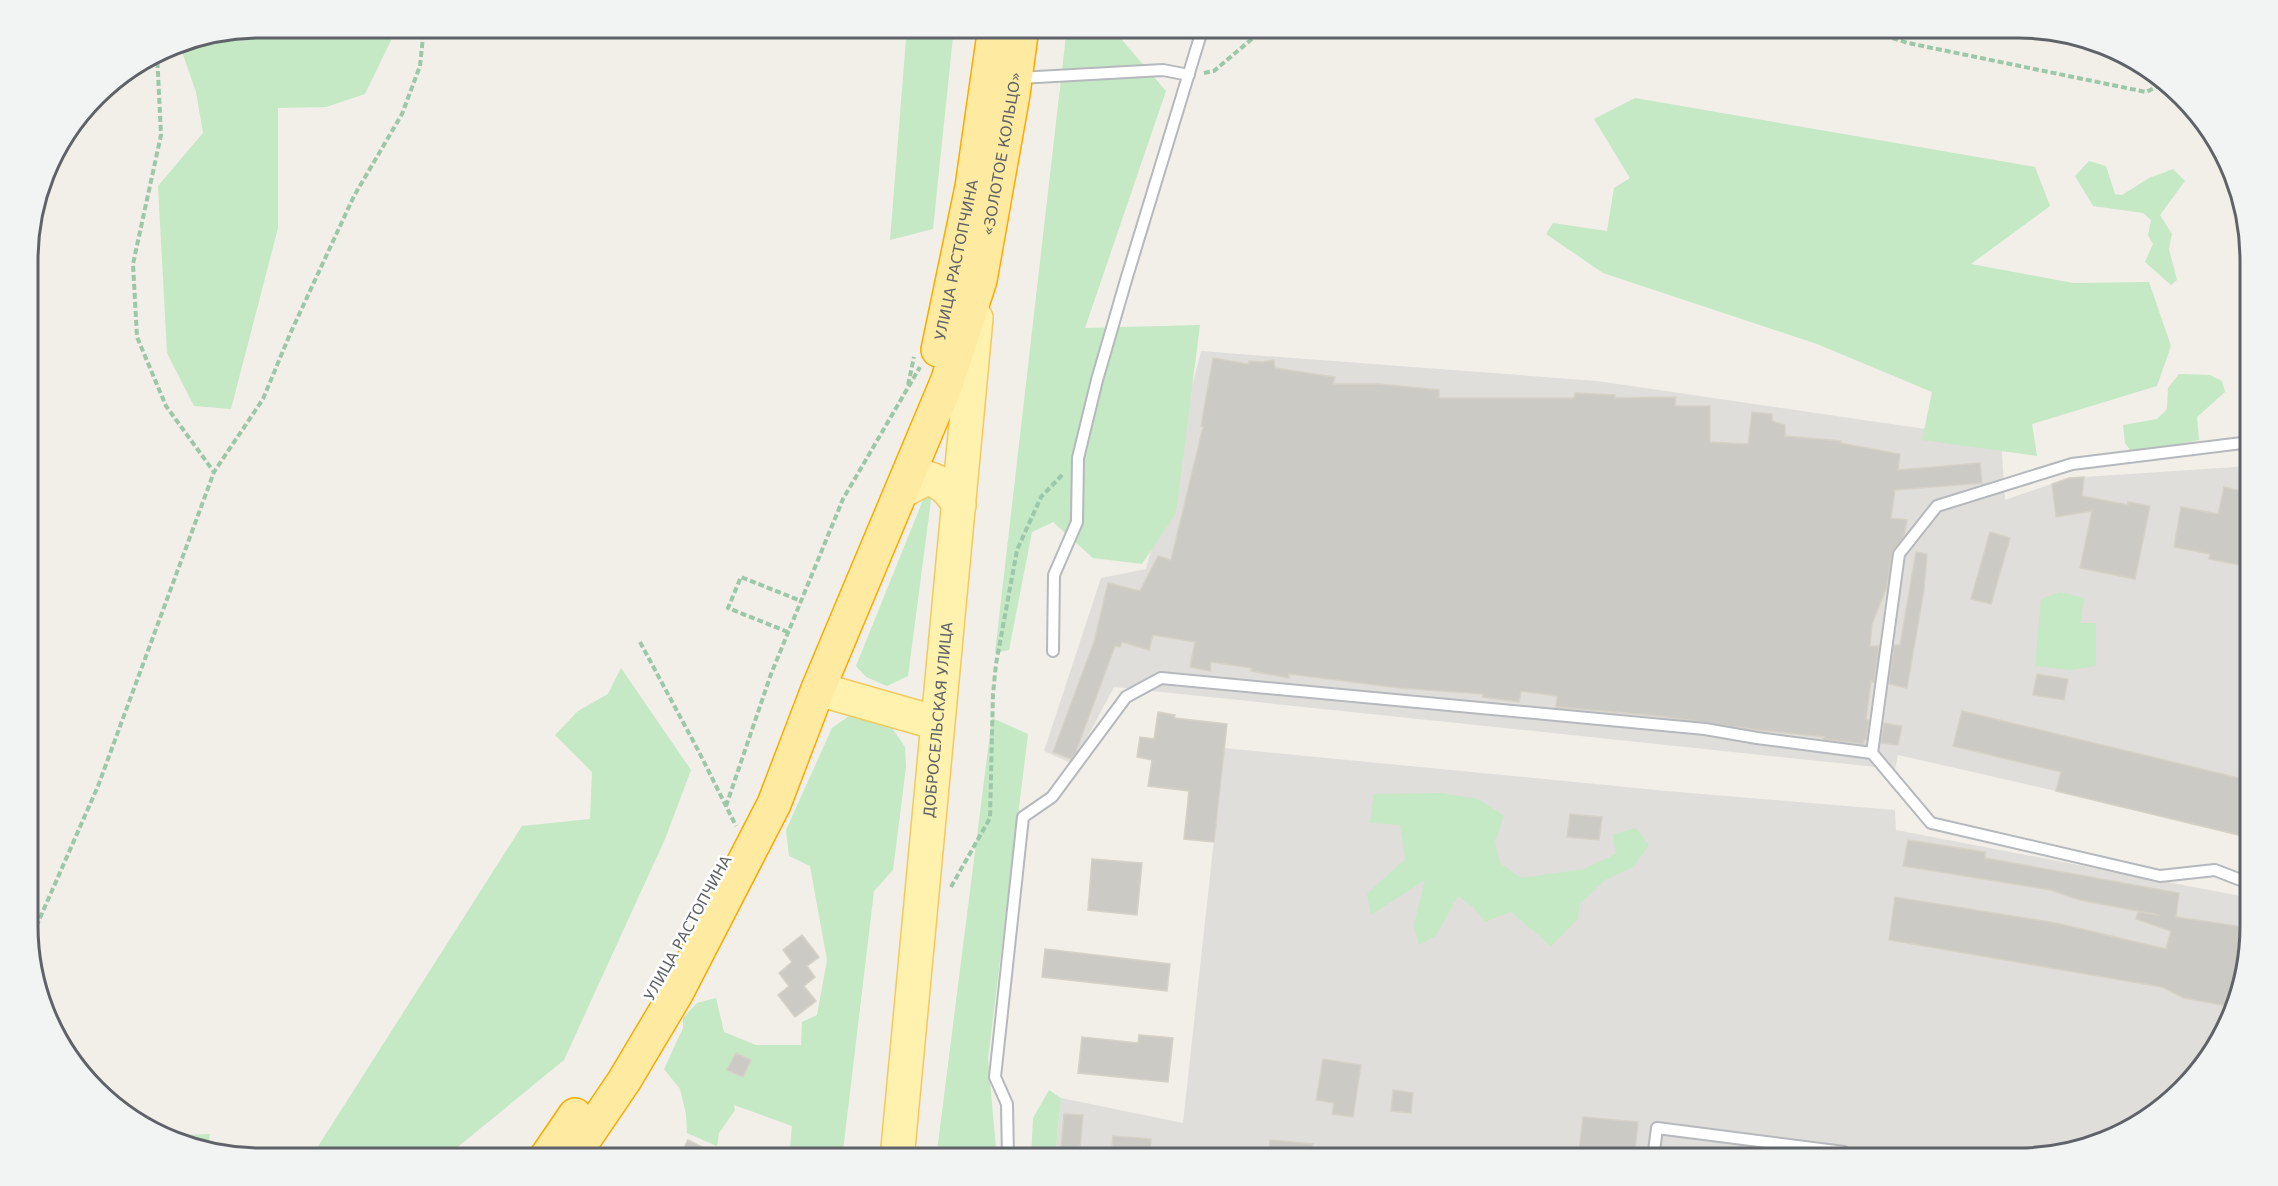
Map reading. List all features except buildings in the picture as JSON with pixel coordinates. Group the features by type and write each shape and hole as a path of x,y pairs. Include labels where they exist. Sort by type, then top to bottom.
{"highway":[{"name":"УЛИЦА РАСТОПЧИНА","path":"902,491 937,358 972,187 993,38"},
{"name":"«ЗОЛОТОЕ КОЛЬЦО»","path":"980,280 1016,78 1021,38"},
{"name":"УЛИЦА РАСТОПЧИНА","path":"578,1148 630,1071 677,992 774,804 818,689 947,382 980,280"},
{"name":"УЛИЦА РАСТОПЧИНА","path":"552,1148 606,1069 659,983 733,820 818,689"}],"main road":[{"name":"ДОБРОСЕЛЬСКАЯ УЛИЦА","path":"898,1148 980,280"},
{"path":"902,491 927,478 940,482 951,492 959,505"},
{"path":"818,689 937,723"}],"lane":[{"path":"1053,651 1054,575 1077,522 1078,458 1116,313 1200,38"},
{"path":"1016,78 1163,70 1189,75"},
{"path":"1872,753 1899,554 1936,506 2072,464 2240,443"},
{"path":"1008,1148 1007,1104 995,1077 1023,817 1052,797 1126,697 1161,678 1704,729 1872,753 1931,823 2160,876 2215,870 2240,880"},
{"path":"1654,1148 1657,1128 1813,1148"}],"path":[{"path":"38,923 98,786 214,472 263,399 290,334 354,196 402,114 420,66 423,38"},
{"path":"1189,75 1214,71 1253,38"},
{"path":"1892,38 2146,92 2158,86"},
{"path":"157,62 161,135 133,264 137,337 166,406 214,472"},
{"path":"733,820 771,674 843,499 922,363"},
{"path":"951,887 990,818 993,694 996,664 1017,550 1041,497 1078,458"},
{"path":"788,632 728,608 741,577 801,601"},
{"path":"640,642 733,820"}],"shaded area":[{"path":"1201,351 1597,381 2001,440 2005,500 2069,478 2240,467 2240,835 1898,755 1895,769 1114,687 1073,764 1044,751 1101,578 1146,569"},
{"path":"1224,748 1667,791 1895,810 1896,830 2240,896 2239,955 2233,984 2218,1025 2195,1062 2165,1093 2142,1111 2117,1126 2076,1141 2033,1148 1056,1148 1061,1098 1183,1123"}],"green space":[{"path":"245,38 392,38 365,94 326,107 278,108 278,228 231,409 194,406 167,353 158,186 203,133 196,92 182,51 202,45"},
{"path":"906,38 953,38 933,229 890,240"},
{"path":"1066,38 1120,38 1166,91 1085,328 1200,325 1176,513 1142,564 1093,558 1053,522 1032,532 1009,650 995,653"},
{"path":"1635,98 2035,167 2050,206 1971,264 2073,283 2149,282 2171,346 2157,386 2032,424 2037,456 1922,440 1932,392 1817,344 1603,273 1546,234 1553,223 1607,231 1614,188 1630,178 1594,119"},
{"path":"2089,161 2106,166 2115,194 2122,195 2149,178 2173,169 2185,181 2160,215 2172,234 2169,249 2177,280 2171,285 2145,262 2153,244 2148,235 2151,220 2143,213 2093,206 2075,176"},
{"path":"2179,374 2210,375 2222,381 2225,392 2197,417 2199,440 2151,451 2130,450 2125,443 2123,425 2157,419 2167,409 2168,388"},
{"path":"929,485 933,485 908,676 887,686 866,677 856,666"},
{"path":"2060,592 2084,598 2080,623 2096,623 2096,666 2071,670 2035,666 2041,599"},
{"path":"621,668 691,770 665,839 564,1060 456,1148 317,1148 522,826 590,819 592,772 555,735 578,711 608,694"},
{"path":"849,716 868,716 892,728 905,747 906,767 893,870 874,891 843,1148 790,1148 792,1126 734,1105 735,1110 719,1133 717,1146 687,1133 686,1114 680,1089 664,1069 683,1028 683,1018 697,1003 716,998 724,1032 756,1045 801,1045 802,1022 817,1015 827,960 810,866 789,856 786,830 832,728"},
{"path":"992,718 1028,734 988,1059 996,1148 937,1148"},
{"path":"1441,793 1478,799 1504,816 1495,842 1500,863 1521,878 1584,869 1616,854 1613,834 1636,828 1649,845 1633,867 1605,880 1579,905 1578,919 1551,946 1511,912 1485,922 1473,907 1458,896 1436,936 1419,945 1414,925 1425,880 1371,915 1367,894 1405,859 1400,825 1370,823 1374,794"},
{"path":"1049,1090 1061,1098 1056,1148 1032,1148 1033,1118"},
{"path":"210,1134 209,1142 183,1135"}]}
